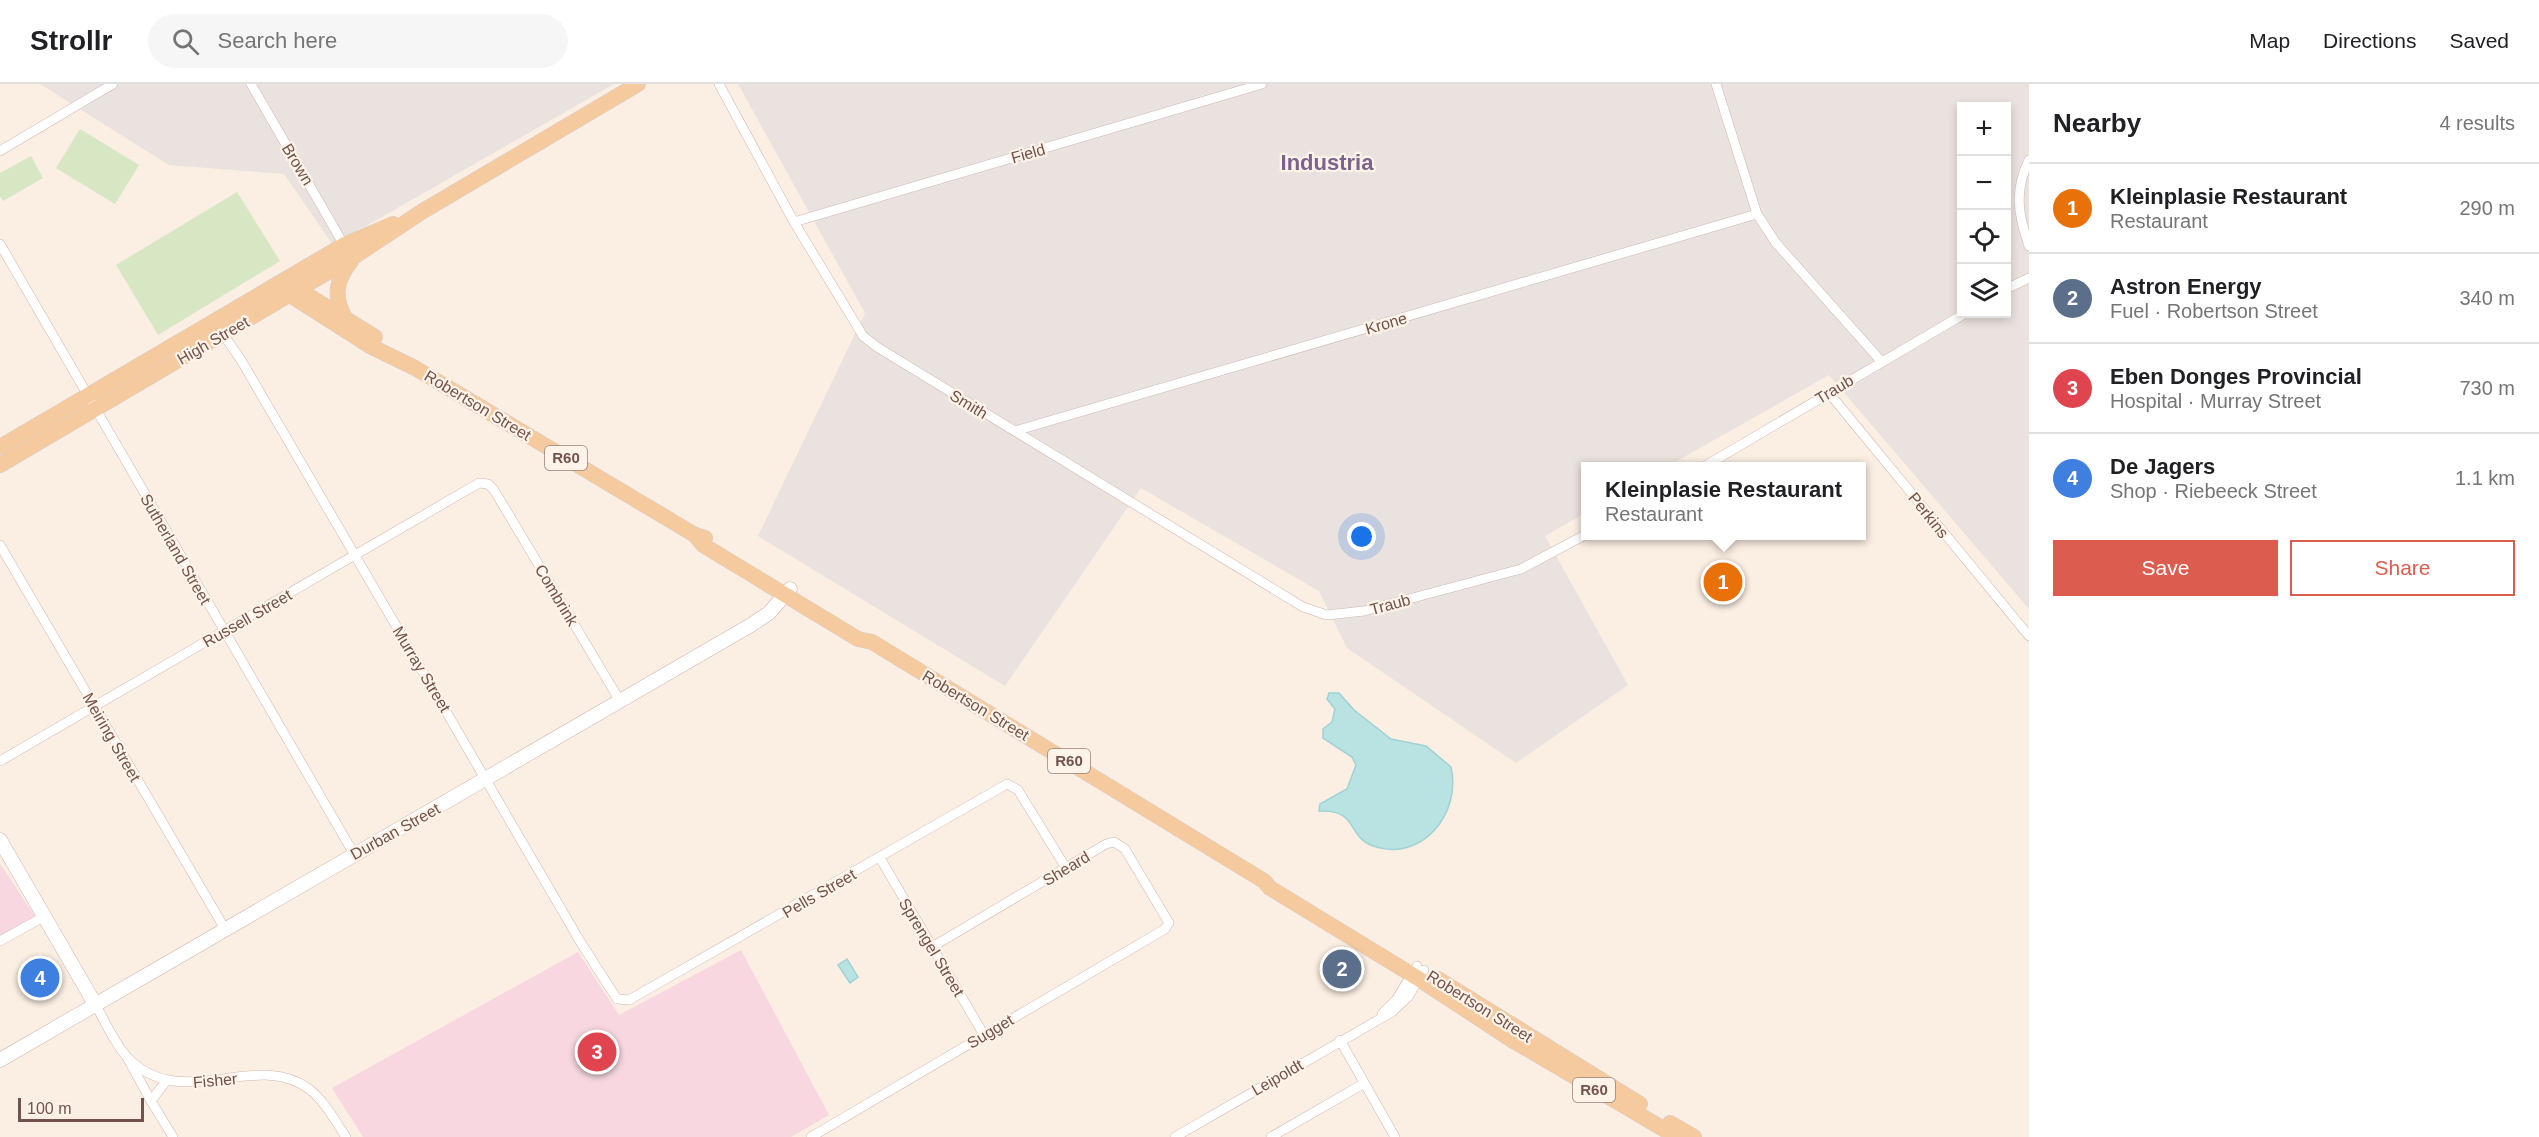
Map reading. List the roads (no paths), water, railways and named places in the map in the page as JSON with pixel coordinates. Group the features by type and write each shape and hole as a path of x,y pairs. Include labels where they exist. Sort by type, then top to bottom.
{"main road":[{"name":"High Street","path":"0,465 92,401 423,211 638,84"},
{"path":"345,318 338,304 337,287 350,251"},
{"name":"High Street","path":"0,447 223,334 288,288"},
{"name":"Robertson Street","path":"288,288 345,318 384,343 415,368"},
{"name":"Robertson Street","path":"288,288 370,346 415,368 695,535 703,545 787,592 858,639 872,642 1264,881 1270,888 1418,972 1694,1137"},
{"name":"Robertson Street","path":"1418,972 1521,1046 1677,1137"}],"street":[{"path":"0,151 113,84"},
{"name":"Brown","path":"250,84 350,251"},
{"name":"Smith","path":"719,84 794,222 863,336 877,347 1015,432 1303,607 1327,615"},
{"name":"Field","path":"794,222 1262,84"},
{"path":"1716,84 1757,214 1776,243 1881,361"},
{"path":"2029,160 2018,188 2018,203 2029,246"},
{"name":"Krone","path":"1015,432 1757,214"},
{"name":"Sutherland Street","path":"0,244 354,854"},
{"path":"2011,287 2029,278"},
{"name":"Traub","path":"1712,462 1957,318"},
{"name":"Murray Street","path":"223,334 242,360 610,992 623,1001"},
{"name":"Perkins","path":"1829,393 2029,636"},
{"name":"Russell Street","path":"0,761 472,485 484,483 494,490"},
{"name":"Combrink","path":"494,490 620,701"},
{"name":"Traub","path":"1327,615 1364,611 1521,569 1581,537"},
{"name":"Meiring Street","path":"0,545 225,929"},
{"name":"Durban Street","path":"0,1060 751,626 769,613 787,592"},
{"name":"Pells Street","path":"623,1001 696,964 1005,785 1013,785 1066,868"},
{"path":"0,840 95,1004"},
{"name":"Sheard","path":"932,947 1106,844 1119,844 1169,925"},
{"name":"Sprengel Street","path":"880,858 984,1035"},
{"path":"0,941 45,916"},
{"name":"Sugget","path":"811,1137 1169,925"},
{"name":"Leipoldt","path":"1174,1137 1380,1016 1418,972"},
{"name":"Fisher","path":"95,1004 128,1058 166,1081 198,1083 259,1075 278,1075 293,1080 319,1099 346,1137"},
{"path":"1340,1040 1395,1137"},
{"path":"128,1058 173,1137"},
{"path":"151,1101 166,1081"},
{"path":"1271,1137 1363,1084"}],"water":[{"path":"1329,693 1339,693 1354,710 1391,739 1426,746 1451,767 1453,785 1450,802 1444,817 1422,841 1407,847 1391,849 1373,846 1359,836 1341,814 1319,811 1320,804 1347,789 1356,765 1352,757 1323,738 1323,729 1332,722 1335,709 1327,699"},
{"path":"847,959 858,977 850,983 838,965"}],"place":[{"name":"Kleinplasie Restaurant","path":"1723,582"},
{"name":"Astron Energy","path":"1342,969"},
{"name":"De Jagers","path":"40,978"},
{"name":"Eben Donges Provincial","path":"597,1052"}],"district":[{"name":"Industria","path":"1327,162"}]}
